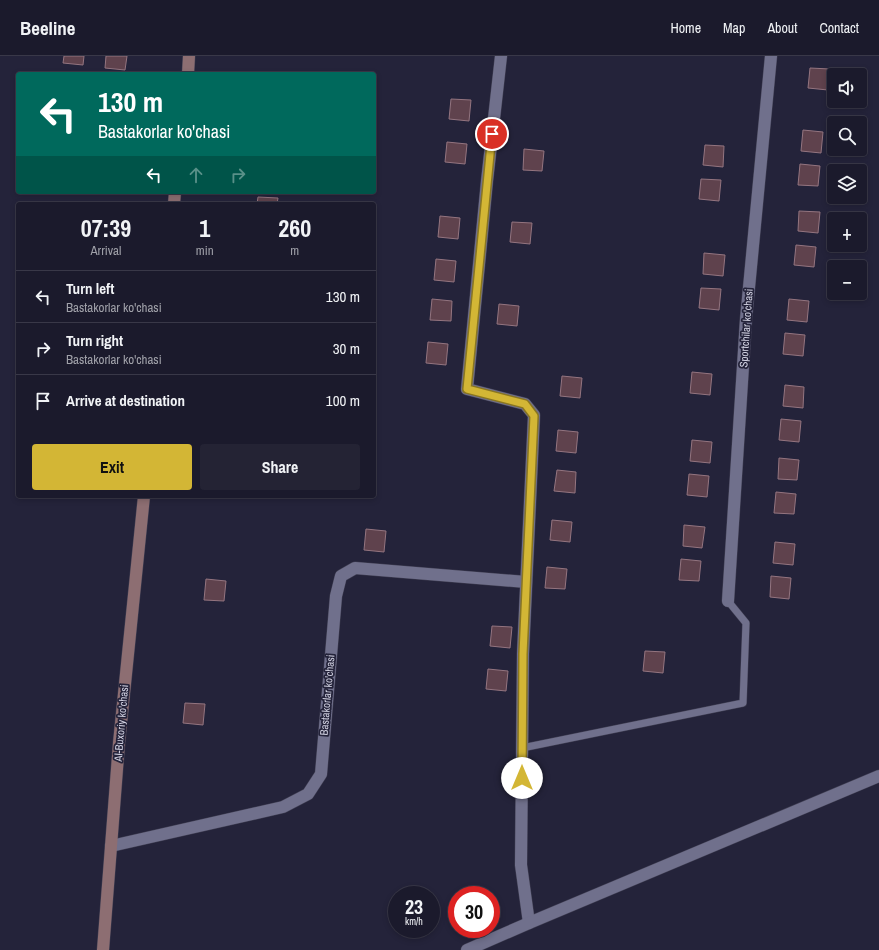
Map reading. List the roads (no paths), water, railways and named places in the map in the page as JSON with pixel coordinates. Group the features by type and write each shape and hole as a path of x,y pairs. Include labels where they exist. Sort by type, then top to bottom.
{"street":[{"path":"188,72 189,56"},
{"path":"501,56 486,189 467,389 525,404 534,416 523,654 522,748 521,865 529,923"},
{"name":"Sportchilar ko'chasi","path":"728,601 746,319 771,56"},
{"name":"Al-Buxoriy ko'chasi","path":"103,950 119,743 144,498"},
{"name":"Bastakorlar ko'chasi","path":"111,846 283,807 308,794 320,774 336,596 341,576 355,568 526,582"},
{"path":"467,950 879,776"}],"lane":[{"path":"522,748 744,703 746,623 728,601"}]}
